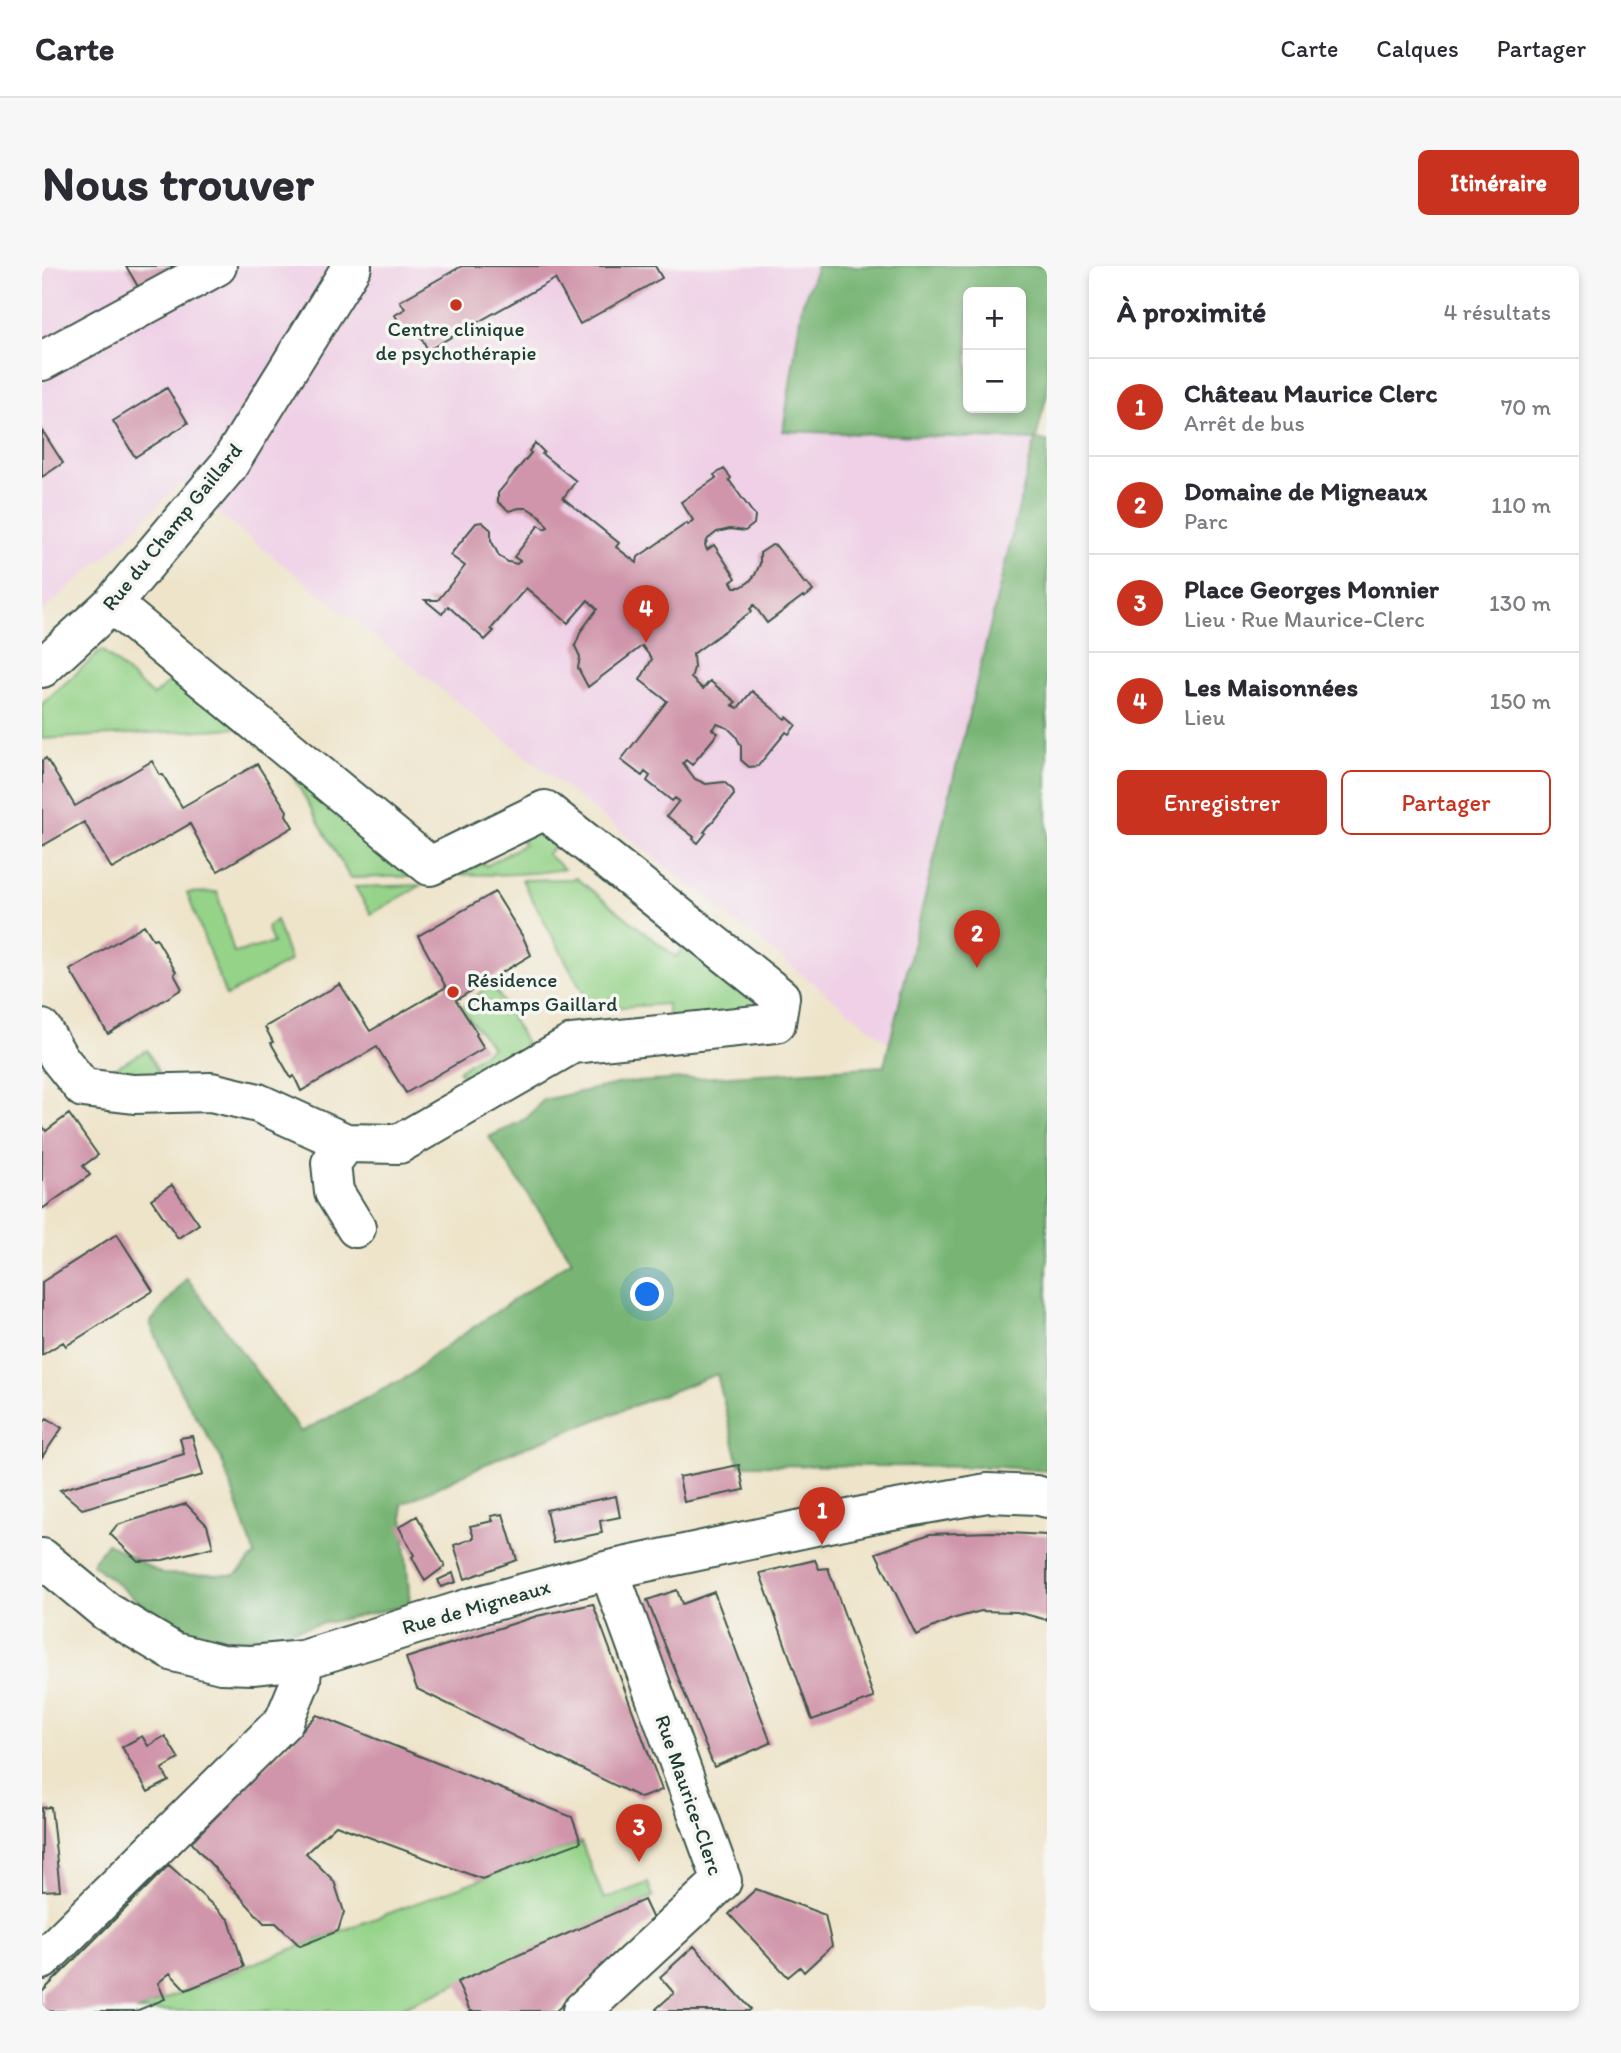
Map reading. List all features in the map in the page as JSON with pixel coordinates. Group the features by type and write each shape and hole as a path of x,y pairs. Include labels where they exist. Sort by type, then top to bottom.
{"street":[{"path":"42,361 217,266"},
{"name":"Rue du Champ Gaillard","path":"42,668 112,604 228,466 352,266"},
{"path":"42,1029 58,1058 83,1088 134,1094 211,1092 258,1103 346,1143 399,1144 572,1044 775,1023 780,997 545,810 430,866 112,604"},
{"path":"346,1143 331,1163 334,1192 356,1228"},
{"name":"Rue de Migneaux","path":"42,1558 107,1612 174,1652 221,1664 252,1665 303,1660 476,1605 609,1570 954,1498 987,1493 1047,1498"},
{"name":"Rue Maurice-Clerc","path":"582,2011 722,1881 609,1570"},
{"path":"42,1960 284,1721 300,1680 303,1660"}],"shaded area":[{"path":"42,266 1047,266 1047,391 889,1043 180,483 130,534 42,612"}],"green space":[{"path":"817,266 1047,266 1047,394 1036,439 1047,441 1047,1471 999,1467 739,1465 717,1374 502,1456 402,1504 410,1605 245,1640 175,1630 92,1564 107,1543 162,1574 236,1575 255,1555 221,1458 179,1388 150,1323 187,1278 301,1432 411,1375 430,1357 572,1260 489,1137 527,1118 543,1100 622,1083 884,1066 1035,440 783,431 802,305"},
{"path":"102,650 153,696 177,675 240,728 42,739 42,704"},
{"path":"286,764 419,876 350,878"},
{"path":"530,827 565,838 547,854 564,869 519,874 443,874 460,864 464,872 483,863 486,866 524,844 516,832"},
{"path":"575,877 676,957 691,939 764,1006 670,1025 667,1004 592,1009 522,880"},
{"path":"422,885 371,914 355,887"},
{"path":"217,892 234,953 273,943 267,927 276,920 290,961 226,996 187,893"},
{"path":"492,983 531,1052 477,1086 458,1071 492,1047 461,1008"},
{"path":"147,1050 164,1083 120,1084 113,1069"},
{"path":"581,1842 604,1899 648,1883 653,1897 395,2011 136,2011 244,1967"}],"building":[{"path":"126,266 179,266 140,290"},
{"name":"Centre clinique de psychothérapie","path":"462,266 655,266 662,278 580,324 555,279 428,350 418,332 408,338 395,315 405,309 400,301"},
{"path":"167,388 188,423 135,457 113,421"},
{"path":"42,430 63,463 42,477"},
{"path":"535,443 544,452 542,454 576,481 563,498 619,543 616,547 637,563 638,557 693,520 681,502 716,478 714,475 724,469 755,516 754,524 745,531 730,529 717,532 708,539 705,545 707,550 714,545 736,578 731,582 734,587 741,587 755,575 760,564 760,553 772,545 776,546 813,591 767,623 754,605 750,609 752,611 693,654 694,668 691,678 703,689 710,681 736,702 732,705 738,708 752,691 796,725 789,734 786,732 758,766 749,767 741,760 741,746 736,736 728,728 717,724 712,729 718,733 692,765 686,760 683,763 695,779 706,784 724,782 733,790 734,795 698,843 667,816 679,801 675,798 672,801 647,781 650,776 645,772 642,776 621,760 667,701 640,680 652,659 642,646 588,687 578,668 580,657 575,646 581,631 597,609 588,600 568,623 526,588 485,640 448,606 442,614 425,600 438,600 465,566 450,555 476,523 482,522 491,530 491,540 499,556 517,564 520,561 514,557 539,525 544,529 548,527 540,516 527,508 509,511 498,502 498,493 531,453 529,451"},
{"path":"46,758 75,806 152,761 182,807 257,764 287,811 286,815 293,827 218,871 190,824 112,869 84,822 42,846 42,761"},
{"name":"Résidence Champs Gaillard","path":"495,892 531,955 456,1000 484,1048 406,1093 377,1047 301,1091 271,1043 273,1042 265,1027 340,984 370,1031 446,987 418,936"},
{"path":"144,925 153,939 156,938 176,972 174,974 182,989 108,1034 70,970"},
{"path":"69,1114 98,1155 83,1166 90,1175 42,1209 42,1125 46,1131"},
{"path":"172,1185 199,1224 178,1238 151,1199"},
{"path":"117,1234 153,1291 66,1346 63,1342 42,1355 42,1282"},
{"path":"47,1418 62,1428 42,1457 42,1425"},
{"path":"192,1436 203,1475 82,1509 60,1490 184,1454 180,1438"},
{"path":"739,1465 744,1490 684,1502 679,1477"},
{"path":"616,1496 620,1517 600,1521 602,1533 553,1543 546,1510"},
{"path":"186,1504 207,1525 213,1547 163,1560 138,1561 110,1534 117,1525"},
{"path":"503,1514 517,1560 465,1579 454,1545 474,1538 470,1526 493,1521 491,1516"},
{"path":"417,1516 445,1566 425,1581 399,1527"},
{"path":"991,1532 1047,1535 1047,1620 1017,1612 981,1611 952,1619 916,1635 876,1553 930,1534"},
{"path":"815,1560 819,1569 828,1568 874,1698 812,1720 760,1573"},
{"path":"453,1573 456,1582 441,1587 438,1580"},
{"path":"677,1590 682,1604 714,1592 771,1743 714,1767 647,1600"},
{"path":"593,1604 662,1790 641,1798 417,1689 406,1658 537,1616"},
{"path":"317,1715 572,1817 581,1842 482,1879 336,1825 306,1853 334,1881 344,1912 338,1931 300,1946 276,1923 264,1923 191,1842"},
{"path":"142,1736 148,1746 165,1736 179,1759 162,1769 169,1781 148,1792 122,1747"},
{"path":"51,1807 60,1890 42,1891 42,1808"},
{"path":"169,1865 229,1920 244,1967 186,1990 170,1973 158,1983 165,1999 136,2011 42,2011 42,1992"},
{"path":"756,1889 825,1915 832,1946 804,1972 800,1967 788,1977 729,1914"},
{"path":"644,1900 653,1919 556,2011 470,2011 457,1982"},
{"path":"694,1946 751,2009 749,2011 656,2009 674,1993 660,1977"}],"place":[{"name":"Centre clinique de psychothérapie","path":"456,305"},
{"name":"Les Maisonnées","path":"646,643"},
{"name":"Domaine de Migneaux","path":"977,968"},
{"name":"Résidence Champs Gaillard","path":"453,992"},
{"name":"Château Maurice Clerc","path":"822,1545"},
{"name":"Place Georges Monnier","path":"639,1862"}]}
